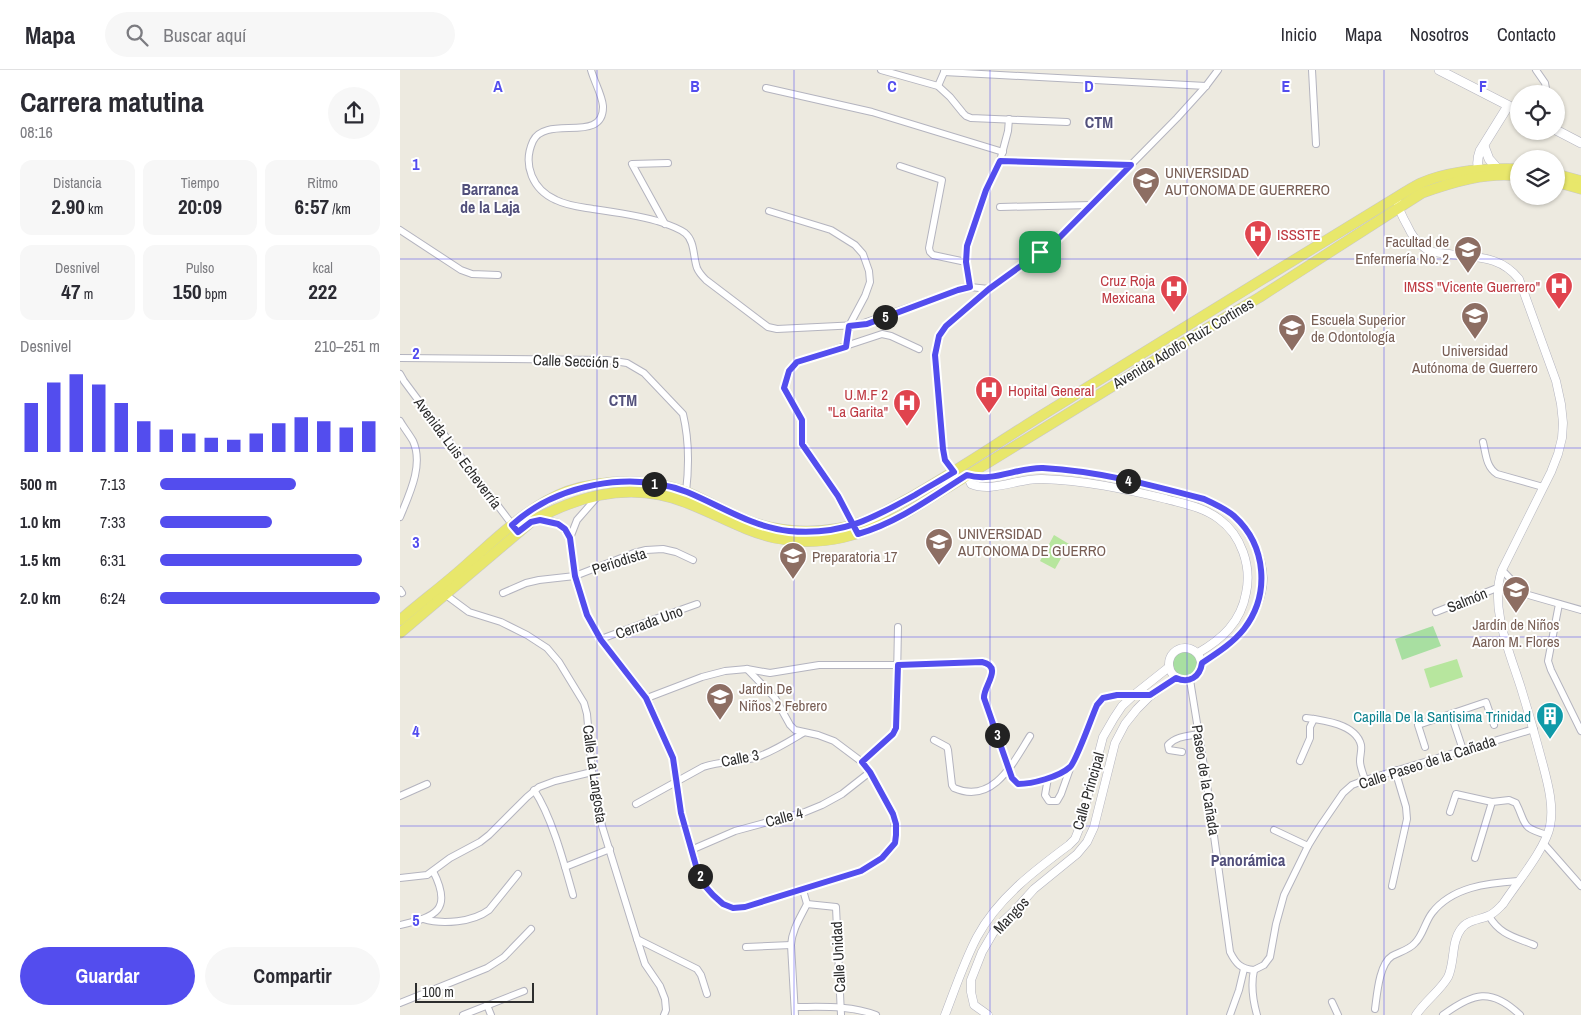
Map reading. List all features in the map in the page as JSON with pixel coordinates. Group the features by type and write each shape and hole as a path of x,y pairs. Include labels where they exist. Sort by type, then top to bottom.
{"main road":[{"path":"1438,70 1508,106 1478,156 1479,173"},
{"path":"1565,135 1581,143"},
{"path":"1484,146 1488,159 1497,168"},
{"name":"Avenida Adolfo Ruiz Cortines","path":"400,620 515,528 531,522 551,510 600,494 622,492 664,495 686,502 755,532 776,538 801,541 827,540 856,530 884,525 1260,297 1422,193 1497,168 1510,169"},
{"name":"Avenida Adolfo Ruiz Cortines","path":"400,633 446,595 538,506 569,491 599,484 648,483 686,492 747,520 789,531 842,528 856,530 883,512 954,472 1042,415 1422,183 1438,177 1479,173 1510,175"},
{"path":"1565,177 1581,181"},
{"path":"1565,185 1581,190"},
{"path":"1252,286 1260,297"},
{"path":"1194,322 1201,332"}],"street":[{"path":"591,70 603,103 602,113 597,122 591,126 583,128 552,128 535,137 529,157 530,174 536,186 545,194 570,205 640,216 683,232 689,237 697,269 706,280 768,327 777,329 867,324 958,290 970,287 989,289"},
{"path":"881,70 938,86 966,116 1067,122"},
{"path":"1202,663 1232,642 1244,629 1260,596 1263,579 1260,560 1254,542 1244,527 1234,516 1219,505 1204,499 1094,474 1032,468 979,478 954,472 945,460 944,455 935,360 936,345 939,336 946,326 989,289 1057,240 1206,86 1218,70"},
{"path":"1312,70 1316,144"},
{"path":"1536,70 1546,85"},
{"path":"938,86 945,71 1206,86"},
{"path":"766,88 872,112 1003,152"},
{"path":"970,287 966,262 967,246 986,190 1003,152 1009,119"},
{"path":"1000,161 1131,165"},
{"path":"665,224 632,164 668,163"},
{"path":"900,166 942,180 929,248 930,252 933,255 966,262"},
{"path":"1397,197 1399,209 1412,234 1426,249 1437,253 1492,260 1504,264 1519,279 1556,381 1563,423 1558,454 1502,570 1497,588 1503,628 1534,729 1551,809 1550,825 1544,844 1503,904 1496,912 1469,922 1461,928 1457,935 1448,976 1416,1015"},
{"path":"1000,207 1092,205"},
{"path":"769,211 831,230 855,245 863,254 869,271 870,282 865,296 849,326 846,347"},
{"path":"400,230 461,270 472,274 498,275"},
{"path":"856,530 838,496 802,444 802,420 784,388 789,371 797,362 882,334 891,336 919,349"},
{"name":"Calle Sección 5","path":"400,358 607,360 627,363 644,373 683,414 688,474 686,492"},
{"name":"Avenida Luis Echeverría","path":"400,374 402,382 515,528"},
{"path":"400,421 413,442 416,456 416,470 400,517"},
{"path":"1483,442 1489,467 1497,474 1543,487"},
{"path":"967,475 971,484 980,488 1030,479 1042,479 1135,492 1207,511 1220,519 1231,531 1242,549 1247,563 1248,579 1246,594 1242,610 1228,632 1216,643 1198,653"},
{"path":"570,538 577,520 600,494"},
{"path":"531,522 550,521 558,524 565,529 570,538 575,576 587,615 601,640 646,698 673,758 681,813 698,873 705,886 713,895 723,904 733,908 745,907 803,890 867,868 882,858 895,843 896,835 893,814 870,772 862,762 834,741 818,734 795,730 774,698 747,669"},
{"name":"Periodista","path":"503,593 526,583 575,576 646,550 663,549 676,552 692,560"},
{"path":"1502,570 1525,594 1581,610"},
{"name":"Salmón","path":"1436,612 1497,588"},
{"name":"Calle La Langosta","path":"446,595 469,612 501,622 547,648 559,662 584,703 599,812 637,940 646,964 660,986 664,999 664,1015"},
{"name":"Cerrada Uno","path":"601,640 697,604"},
{"path":"1559,604 1548,661 1581,732"},
{"path":"862,762 893,734 896,728 898,627"},
{"path":"1184,647 1198,653 1202,663 1198,674 1190,680 1176,678 1169,667 1171,655 1184,647"},
{"path":"646,698 702,677 725,671 747,669 770,673 818,665 982,662 988,663 991,667 991,679 985,689 984,698 1014,782 1018,784 1048,778 1071,766"},
{"name":"Calle Principal","path":"945,1015 977,937 1000,904 1024,879 1075,839 1103,737 1114,718 1122,706 1169,667"},
{"name":"Calle Principal","path":"1064,864 1077,854 1087,842 1094,827 1115,743 1125,724 1150,695 1176,678"},
{"name":"Paseo de la Cañada","path":"1190,680 1229,944 1233,958 1244,969"},
{"path":"1048,778 1044,795 1049,801 1057,800 1097,705 1103,698 1117,695 1150,695"},
{"path":"1425,747 1418,725 1486,702 1494,725"},
{"path":"1451,714 1463,750"},
{"path":"1306,718 1335,723 1345,727 1354,734 1361,746 1360,762 1366,780"},
{"path":"1300,760 1310,738 1310,727 1314,719"},
{"name":"Calle Paseo de la Cañada","path":"1254,970 1264,965 1270,957 1280,908 1308,846 1343,793 1352,785 1395,770 1534,729"},
{"name":"Calle 3","path":"677,782 703,767 715,763 752,759 760,756 804,733"},
{"path":"1182,752 1169,750 1168,745 1180,737 1199,734"},
{"path":"934,740 948,750 952,785 957,789 970,792 994,785 1009,771 1030,736"},
{"path":"1392,886 1407,819 1406,807 1395,770"},
{"path":"400,878 419,877 434,871 450,858 480,842 534,790 555,781 592,772"},
{"name":"Calle 4","path":"691,850 735,831 805,812 822,805 842,794 870,772"},
{"path":"636,804 677,782"},
{"path":"400,796 427,784"},
{"path":"534,790 542,802 573,895"},
{"path":"1450,812 1456,794 1492,802 1509,800 1516,803 1523,822 1527,826 1532,830 1547,835"},
{"path":"1475,858 1492,802"},
{"path":"1274,830 1308,846"},
{"path":"1544,844 1581,886"},
{"path":"565,868 610,849"},
{"path":"1056,855 1064,864"},
{"name":"Mangos","path":"988,1015 974,1006 971,992 971,980 982,952 996,928 1034,889 1064,864"},
{"path":"400,925 431,916 441,903 442,890 434,871"},
{"path":"423,919 434,923 445,923 477,916 490,910 518,874"},
{"path":"1375,1009 1382,971 1386,962 1390,957 1416,943 1431,915 1442,901 1456,892 1475,887 1518,881"},
{"path":"795,1015 791,945 794,929 808,904 803,890"},
{"name":"Calle Unidad","path":"808,904 836,907 841,1015"},
{"path":"1489,916 1501,932 1534,945"},
{"path":"400,1003 487,968 504,957 532,929"},
{"path":"637,940 696,969 701,976 707,994"},
{"path":"746,947 791,945"},
{"path":"1230,1015 1244,969 1254,970 1254,995 1257,1015"},
{"path":"463,1015 524,991"},
{"path":"1443,1015 1460,1002 1473,997 1487,996 1498,999 1512,1007 1520,1015"},
{"path":"1332,1002 1338,1015"},
{"path":"487,1004 491,1015"},
{"path":"795,1007 840,1007 865,1011 876,1015"}],"green space":[{"path":"1054,535 1069,544 1055,569 1040,561"},
{"path":"1433,626 1441,646 1402,660 1395,639"},
{"path":"1185,650 1194,654 1198,663 1194,672 1185,676 1176,672 1172,663 1176,654"},
{"path":"1457,659 1463,677 1430,688 1424,669"}],"place":[{"name":"UNIVERSIDAD AUTONOMA DE GUERRERO","path":"1146,205"},
{"name":"ISSSTE","path":"1258,258"},
{"name":"Facultad de Enfermería No. 2","path":"1468,274"},
{"name":"IMSS \"Vicente Guerrero\"","path":"1559,310"},
{"name":"Cruz Roja Mexicana","path":"1174,313"},
{"name":"Universidad Autónoma de Guerrero","path":"1475,340"},
{"name":"Escuela Superior de Odontología","path":"1292,352"},
{"name":"Hopital General","path":"989,414"},
{"name":"U.M.F 2 \"La Garita\"","path":"907,427"},
{"name":"UNIVERSIDAD AUTONOMA DE GUERRO","path":"939,566"},
{"name":"Preparatoria 17","path":"793,580"},
{"name":"Jardín de Niños Aaron M. Flores","path":"1516,614"},
{"name":"Jardin De Niños 2 Febrero","path":"720,721"},
{"name":"Capilla De la Santisima Trinidad","path":"1550,740"}],"district":[{"name":"CTM","path":"1099,122"},
{"name":"Barranca de la Laja","path":"490,198"},
{"name":"CTM","path":"623,400"},
{"name":"Panorámica","path":"1248,860"}],"route":[{"path":"1040,252 989,289 946,326 939,336 935,355 943,449 945,460 954,472 883,512 862,522 854,525 842,528 789,531 747,520 686,492 648,483 624,482 599,484 569,491 538,506 512,525 518,532 531,522 540,520 550,521 565,529 570,538 570,550 575,576 587,615 595,632 646,698 673,758 681,813 698,873 705,886 723,904 733,908 745,907 803,890 861,871 882,858 890,850 895,843 896,835 896,824 893,814 870,772 862,762 893,734 896,728 898,665 988,663 992,673 985,689 984,698 1012,778 1014,782 1023,784 1048,778 1071,766 1097,705 1103,698 1117,695 1150,695 1176,678 1181,680 1194,678 1201,669 1202,663 1232,642 1244,629 1253,613 1260,596 1263,579 1260,560 1254,542 1234,516 1219,505 1204,499 1094,474 1032,468 979,478 967,475 884,525 858,534 854,525 838,496 802,444 802,420 784,388 789,371 797,362 846,347 849,326 867,324 970,287 966,262 967,246 986,190 1000,161 1131,165 1057,240 1040,252"}]}
